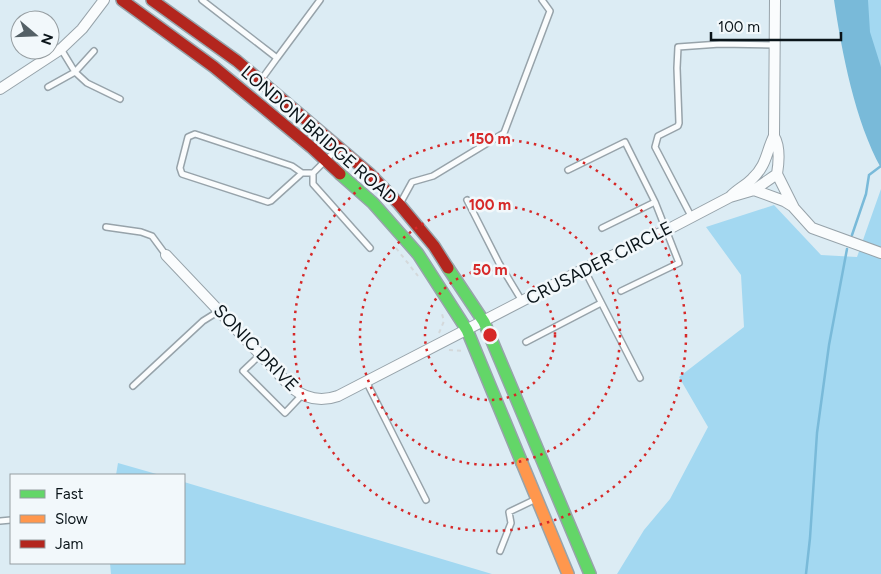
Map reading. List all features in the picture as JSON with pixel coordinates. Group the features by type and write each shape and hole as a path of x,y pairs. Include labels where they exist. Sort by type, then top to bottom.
{"main road":[{"name":"LONDON BRIDGE ROAD","path":"122,0 214,67 327,160 373,203 402,235 434,276 467,330 568,574"},
{"name":"LONDON BRIDGE ROAD","path":"152,0 260,80 370,174 399,204 445,261 484,322 590,574"}],"street":[{"path":"60,49 82,30 104,0"},
{"name":"CRUSADER CIRCLE","path":"730,197 753,178 761,168 768,156 774,136 775,0"},
{"path":"0,89 44,60"},
{"name":"CRUSADER CIRCLE","path":"467,330 584,269 667,230 691,216 730,197 754,190 777,174 779,165 777,142 774,136"},
{"path":"777,174 794,208 812,228 881,253"},
{"path":"754,190 794,208"},
{"name":"SONIC DRIVE","path":"166,255 292,388 302,395 314,399 332,398 467,330"}],"lane":[{"path":"202,0 277,58"},
{"path":"260,80 320,0"},
{"path":"399,204 412,182 433,176 504,133 550,11 542,0"},
{"path":"691,216 655,147 658,136 678,126 680,123 677,68 678,47 720,44 774,45"},
{"path":"60,49 75,72 87,83 120,99"},
{"path":"48,87 75,72 94,51"},
{"path":"302,173 268,202 182,174 180,168 188,137 195,134 292,166 302,173 313,173 339,147"},
{"path":"568,170 625,142 655,202 679,262 621,292"},
{"path":"313,173 314,184 370,248"},
{"path":"467,200 499,264 523,301"},
{"path":"602,228 655,202"},
{"path":"106,227 141,232 152,236 166,255"},
{"path":"584,269 640,378"},
{"path":"526,342 601,303"},
{"path":"133,386 203,321 220,311"},
{"path":"261,354 243,371 284,413 302,395"},
{"path":"366,381 426,500"},
{"path":"500,551 511,523 509,512 537,499"}],"path":[{"path":"392,242 420,279"},
{"path":"439,333 444,321 441,312"}],"shaded area":[{"path":"834,0 868,0 870,32 881,67 881,168 857,108 841,42"},
{"path":"867,0 881,0 881,68 868,36"},
{"path":"881,189 881,574 617,574 644,530 670,499 708,427 679,377 744,327 741,275 706,227 774,205 821,255 857,257"},
{"path":"118,463 156,474 116,474"},
{"path":"185,482 492,574 111,574 110,564 185,564"}],"waterway":[{"path":"852,235 866,194 869,175 881,166"},
{"path":"806,574 817,433 829,345 847,249"}],"traffic: fast":[{"path":"340,174 373,203 418,254 467,330 522,463"},
{"path":"448,268 484,322 590,574"}],"traffic: slow":[{"path":"522,463 568,574"}],"traffic: jam":[{"path":"122,0 214,67 311,147 340,174"},
{"path":"152,0 237,61 370,174 399,204 434,246 448,268"}]}
